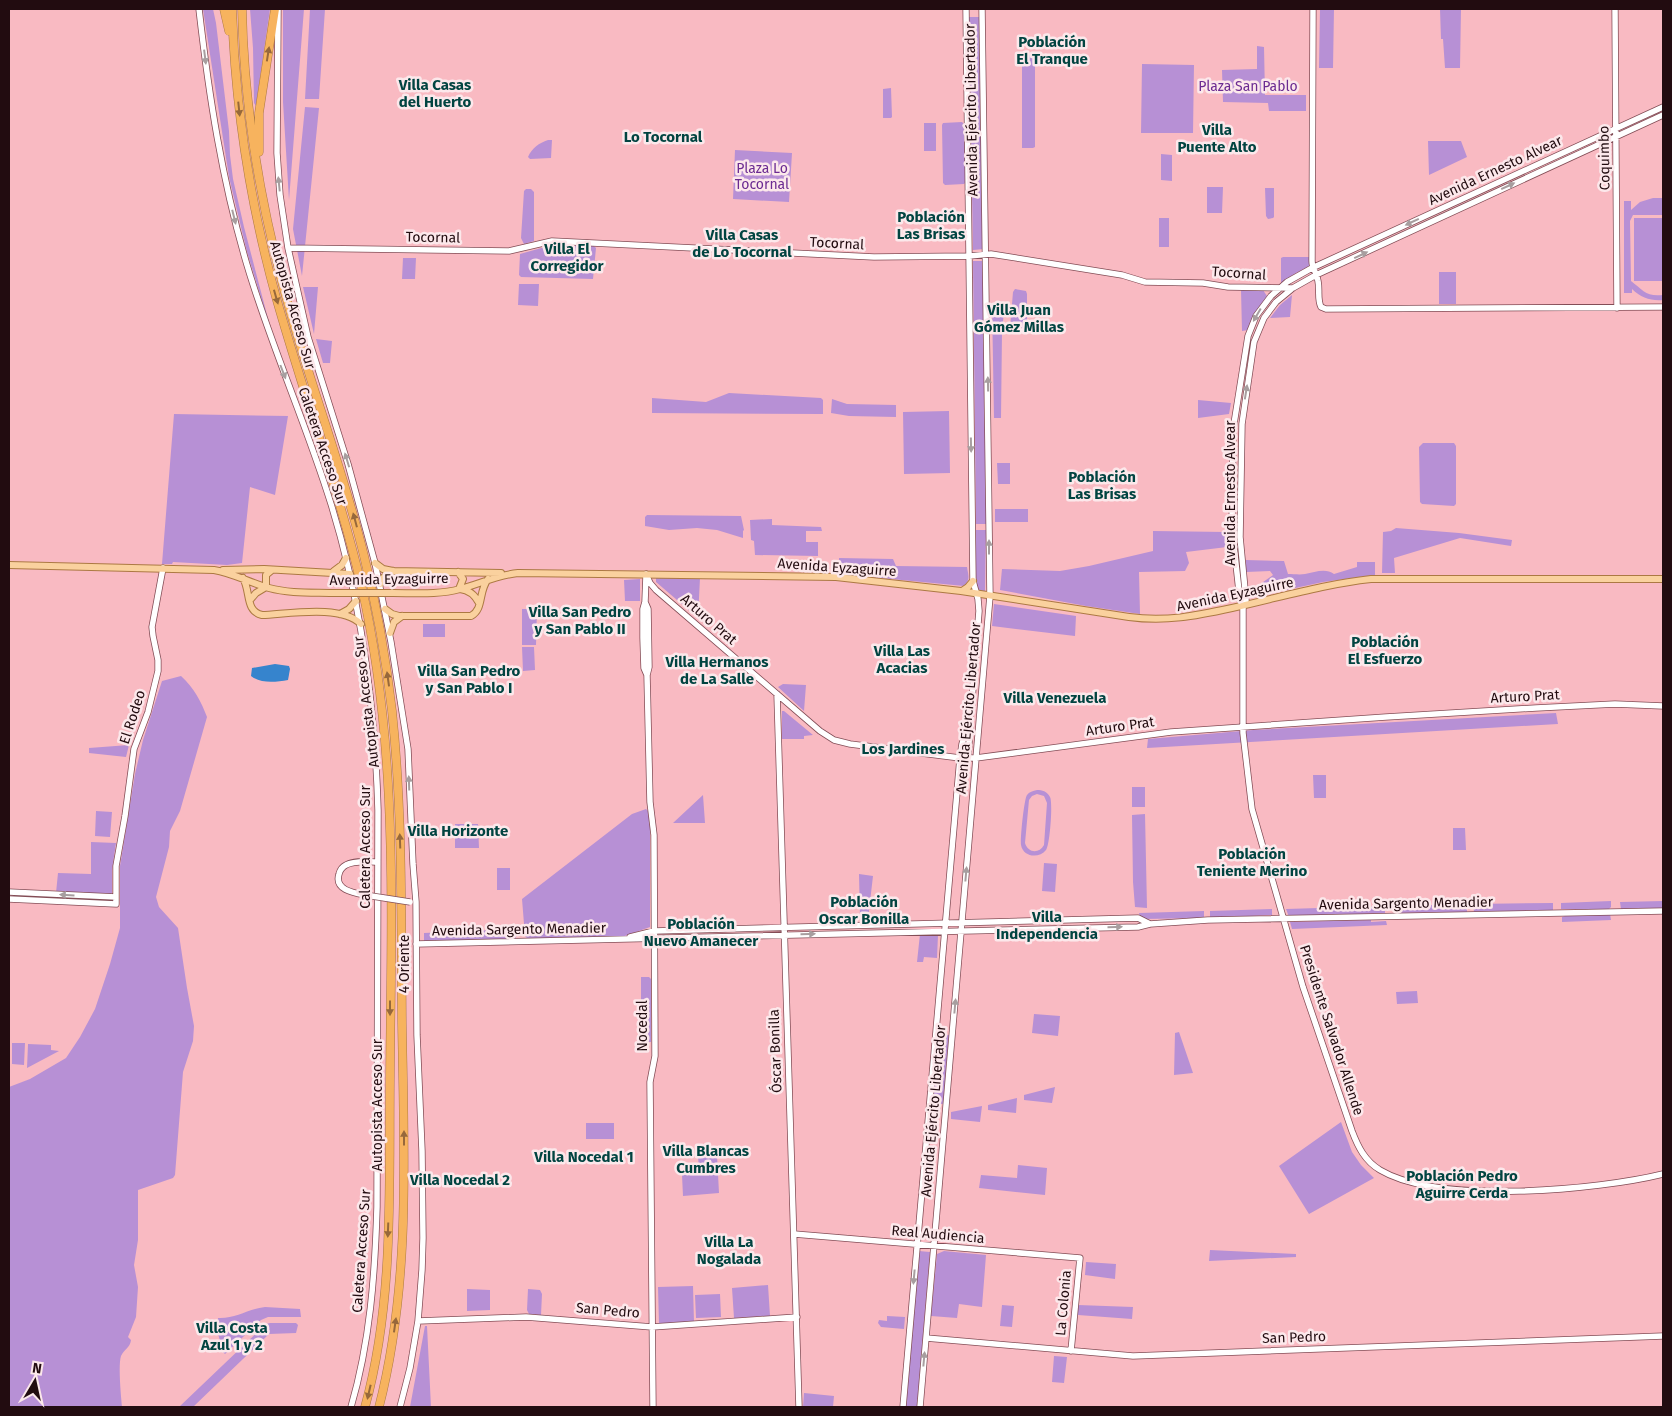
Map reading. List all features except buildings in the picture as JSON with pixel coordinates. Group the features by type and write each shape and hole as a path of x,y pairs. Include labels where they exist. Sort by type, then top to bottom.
{"highway":[{"path":"224,9 234,60"},
{"name":"Autopista Acceso Sur","path":"232,9 234,60 244,150 259,226 282,317 354,556 370,627 384,732 389,788 391,854 389,1217 382,1317 365,1407"},
{"name":"Autopista Acceso Sur","path":"242,9 246,92 261,189 286,298 359,535 376,607 392,712 400,842 404,1186 396,1318 379,1407"},
{"path":"261,189 258,138 259,113 276,9"}],"main road":[{"name":"Caletera Acceso Sur","path":"198,9 214,123 228,193 265,323 323,480 346,558 356,601 370,683 377,792 378,1178 376,1242 367,1337 362,1368 351,1407"},
{"name":"Caletera Acceso Sur","path":"276,9 277,154 280,195 288,248 308,337 348,464 375,563 385,609"},
{"name":"Avenida Ejército Libertador","path":"966,9 973,580 979,606 968,758"},
{"name":"Avenida Ejército Libertador","path":"920,1407 990,596 982,9"},
{"path":"1313,9 1312,268 1316,275 1321,307 1326,309 1663,307"},
{"name":"Coquimbo","path":"1615,9 1617,308"},
{"name":"Avenida Ernesto Alvear","path":"1243,606 1240,600 1232,539 1233,430 1248,336 1256,316 1271,296 1293,278 1312,268 1663,106"},
{"name":"Avenida Ernesto Alvear","path":"1243,606 1246,600 1240,528 1243,414 1254,342 1258,330 1272,307 1293,288 1316,275 1663,115"},
{"name":"Tocornal","path":"288,248 509,251 552,241 874,257 997,255 1122,275 1141,282 1209,283 1228,287 1293,288"},
{"path":"1264,287 1271,296"},
{"path":"332,572 342,565 346,558"},
{"path":"375,563 383,569 393,571 518,573"},
{"name":"Avenida Eyzaguirre","path":"9,565 217,570 266,587 288,591 338,593 436,593 459,589 503,575 518,573 822,576 962,591 1150,620 1185,618 1344,583 1371,579 1663,579"},
{"name":"El Rodeo","path":"9,899 116,904 116,866 134,749 148,712 158,671 152,627 163,568"},
{"path":"217,570 272,570 350,574"},
{"path":"250,600 256,593 266,587 266,575 272,570"},
{"path":"380,584 386,575 393,571"},
{"path":"458,572 463,579 459,589 470,592 480,604"},
{"name":"Nocedal","path":"646,574 646,602 643,609 643,647 644,668 647,675 650,802 654,835 655,938 655,1056 650,1078 652,1407"},
{"name":"Arturo Prat","path":"646,574 656,590 820,731 834,740 863,746 960,758 976,758 1158,734 1386,716 1616,704 1663,706"},
{"path":"243,578 248,590 252,610 262,615 294,613 340,614 353,618 360,624"},
{"path":"385,609 392,614 402,616 469,617 476,613 480,604 481,591 488,579"},
{"path":"962,591 973,580"},
{"path":"340,614 349,609 356,601"},
{"name":"Presidente Salvador Allende","path":"1243,606 1243,727 1252,810 1306,995 1354,1137 1364,1156 1381,1170 1396,1178 1417,1183 1480,1191 1555,1189 1613,1183 1663,1174"},
{"name":"4 Oriente","path":"385,609 406,737 413,864 423,1229 418,1321"},
{"path":"390,633 394,622 402,616"},
{"path":"976,647 984,662"},
{"name":"Óscar Bonilla","path":"777,694 799,1407"},
{"name":"Avenida Ejército Libertador","path":"903,1407 960,758 971,713"},
{"path":"377,862 352,863 343,867 339,873 338,882 344,889 365,895 413,902"},
{"path":"9,892 116,897"},
{"name":"Avenida Sargento Menadier","path":"416,944 1138,927 1150,924 1208,920 1283,918 1663,911"},
{"name":"Avenida Sargento Menadier","path":"623,940 654,930 1138,918 1150,924"},
{"name":"Real Audiencia","path":"794,1234 1080,1258"},
{"name":"La Colonia","path":"1071,1351 1080,1258"},
{"name":"San Pedro","path":"418,1321 534,1317 652,1327 797,1317"},
{"path":"400,1407 410,1368 418,1321"},
{"name":"San Pedro","path":"926,1338 1142,1356 1663,1336"}],"green space":[{"path":"203,9 213,9 216,23 233,179 271,330 247,252 229,177"},
{"path":"250,9 270,9 256,106 254,103"},
{"path":"283,9 304,9 289,200 283,102"},
{"path":"310,9 325,9 319,99 305,99"},
{"path":"1320,9 1334,9 1333,68 1319,68"},
{"path":"1440,9 1461,9 1460,68 1445,68 1443,39 1441,39"},
{"path":"969,17 981,17 984,249 973,250"},
{"name":"Plaza San Pablo","path":"1257,46 1264,47 1265,95 1306,95 1306,111 1269,111 1268,103 1223,102 1222,70 1257,69"},
{"path":"1022,55 1035,55 1035,147 1033,148 1022,148"},
{"path":"1142,64 1194,65 1193,133 1141,133"},
{"path":"891,88 892,117 883,118 883,89"},
{"path":"305,107 319,108 302,276 293,229"},
{"path":"962,122 965,125 965,183 945,185 943,183 942,125 943,123"},
{"path":"924,123 936,123 936,151 924,151"},
{"path":"552,140 551,158 530,159 528,157 536,146"},
{"path":"1428,141 1461,141 1467,157 1429,175"},
{"name":"Plaza Lo Tocornal","path":"735,150 792,153 789,202 733,199"},
{"path":"1161,154 1172,155 1172,181 1161,180"},
{"path":"1207,187 1223,187 1222,213 1207,213"},
{"path":"1265,188 1274,188 1274,217 1268,219 1266,216"},
{"path":"531,189 534,192 534,241 524,244 521,238 524,191"},
{"path":"1653,198 1663,198 1663,215 1633,215 1630,221 1631,281 1649,294 1663,295 1663,300 1646,298 1632,289 1632,293 1624,293 1624,201 1631,201 1631,210 1640,202"},
{"path":"1159,218 1169,218 1169,247 1159,247"},
{"path":"1634,218 1663,218 1663,281 1634,281"},
{"path":"552,245 594,246 596,248 593,279 521,277 519,275 520,254"},
{"path":"1310,257 1310,266 1281,283 1281,258"},
{"path":"403,258 416,258 415,279 402,279"},
{"path":"973,261 984,261 987,524 976,524"},
{"path":"1439,272 1456,272 1456,304 1439,304"},
{"path":"519,284 539,284 538,306 518,305"},
{"path":"303,287 318,287 314,334"},
{"name":"Villa Juan Gómez Millas","path":"1015,289 1026,291 1027,294 1027,328 1010,328 1013,292"},
{"path":"1241,290 1263,290 1267,296 1254,315 1248,330 1242,331"},
{"path":"1292,295 1290,317 1270,318 1280,305"},
{"path":"992,304 1004,311 1001,418 994,418"},
{"path":"316,339 332,341 330,363 323,363"},
{"path":"729,393 821,398 823,400 823,414 652,413 652,398 706,402"},
{"path":"832,399 847,404 896,405 896,417 849,416 831,413"},
{"path":"1198,400 1231,403 1229,414 1198,418"},
{"path":"949,411 950,473 904,474 903,412"},
{"path":"174,414 288,416 275,495 250,487 242,563 227,565 173,562 172,564 162,564"},
{"path":"1423,443 1454,443 1456,446 1456,504 1454,506 1422,504 1420,502 1419,447"},
{"path":"997,463 1010,463 1010,484 998,484"},
{"path":"995,509 1028,509 1028,522 995,522"},
{"path":"647,515 741,516 744,530 743,538 717,530 697,528 669,530 645,526 645,517"},
{"path":"772,519 772,525 821,527 822,531 806,531 806,542 818,542 818,556 755,555 754,541 751,540 750,520"},
{"path":"1396,528 1459,533 1512,540 1511,546 1460,538 1394,558 1395,573 1382,573 1383,532"},
{"path":"976,530 986,530 985,591 978,591 976,587"},
{"path":"1153,531 1226,532 1227,547 1186,552 1189,563 1185,571 1139,572 1140,614 1000,590 1002,569 1060,571 1153,551"},
{"path":"839,558 893,559 896,566 967,567 968,579 964,586 839,574"},
{"path":"1246,560 1284,561 1288,574 1324,571 1334,574 1357,567 1357,562 1375,562 1375,575 1323,582 1250,598 1249,592 1273,575 1270,571 1246,572"},
{"path":"656,578 700,578 698,618 656,582"},
{"path":"640,579 640,601 625,601 624,580"},
{"path":"994,604 1076,616 1075,636 992,626"},
{"path":"522,609 537,609 536,645 522,645"},
{"path":"423,624 445,624 445,637 423,637"},
{"path":"522,647 534,647 535,670 523,671"},
{"path":"181,676 197,695 207,717 180,811 170,831 169,847 156,897 159,907 178,928 194,1026 193,1041 183,1072 175,1175 173,1178 138,1190 138,1240 134,1265 138,1287 136,1317 128,1337 131,1340 130,1343 120,1360 122,1407 9,1407 9,1087 30,1079 66,1058 95,1009 120,928 120,866 135,774 143,740 162,681"},
{"path":"783,684 806,685 804,711 778,687"},
{"path":"782,711 813,735 804,736 804,739 782,739"},
{"path":"1556,713 1558,724 1147,748 1148,739 1253,730"},
{"path":"129,745 126,757 89,753 89,748"},
{"path":"1313,775 1326,775 1326,798 1314,798"},
{"path":"1132,787 1145,787 1145,807 1132,807"},
{"path":"1036,790 1047,793 1050,797 1051,807 1050,832 1046,850 1036,856 1025,852 1022,849 1021,842 1026,798 1029,793","holes":["1037,794 1044,796 1047,803 1044,845 1039,850 1034,851 1029,849 1025,843 1029,800"]},
{"path":"703,795 705,823 673,823"},
{"path":"646,809 649,812 650,828 650,927 622,937 528,939 525,936 522,899 632,814"},
{"path":"96,811 112,812 110,837 95,836"},
{"path":"1145,814 1147,908 1135,907 1133,882 1132,815"},
{"path":"455,824 478,824 479,848 455,848"},
{"path":"1453,828 1465,828 1466,850 1453,850"},
{"path":"91,842 116,843 112,870 112,893 110,895 56,893 58,873 91,874"},
{"path":"1044,863 1057,864 1055,892 1042,891"},
{"path":"497,868 510,868 510,890 497,890"},
{"path":"859,874 873,876 868,919 860,919"},
{"path":"1611,901 1609,909 1561,909 1561,903"},
{"path":"1663,901 1663,908 1621,909 1620,902"},
{"path":"1553,903 1553,910 1474,912 1473,904"},
{"path":"1467,904 1467,912 1395,913 1395,906"},
{"path":"1385,906 1385,913 1289,917 1286,909"},
{"path":"1272,909 1272,915 1210,918 1210,911"},
{"path":"1204,911 1204,918 1143,919 1139,913"},
{"path":"1610,914 1611,920 1562,922 1562,917 1565,916"},
{"path":"1371,920 1371,922 1386,921 1387,925 1292,929 1290,922"},
{"path":"515,929 516,939 424,941 424,933"},
{"path":"920,934 938,935 937,958 924,957 923,962 917,962"},
{"path":"641,977 649,977 651,979 651,1042 641,1042"},
{"path":"1417,991 1418,1003 1397,1004 1396,992"},
{"path":"1034,1014 1060,1016 1058,1036 1032,1033"},
{"path":"1179,1032 1193,1073 1174,1075 1175,1033"},
{"path":"938,1034 949,1035 944,1103 942,1104 933,1103 932,1101"},
{"path":"12,1043 25,1043 24,1065 12,1064"},
{"path":"28,1044 51,1045 51,1050 59,1051 27,1068"},
{"path":"1055,1087 1052,1103 1024,1100 1024,1095"},
{"path":"1017,1098 1016,1113 988,1110 988,1105"},
{"path":"982,1106 980,1122 951,1119 951,1112"},
{"path":"1341,1122 1352,1152 1361,1165 1374,1178 1309,1214 1279,1166"},
{"path":"586,1123 614,1123 614,1139 586,1139"},
{"path":"717,1155 719,1193 683,1196 682,1175 684,1172 698,1172 698,1156"},
{"path":"1018,1165 1047,1168 1045,1195 979,1188 981,1175 1017,1178"},
{"path":"1210,1250 1296,1254 1296,1257 1209,1261"},
{"path":"919,1251 930,1252 917,1407 905,1407"},
{"path":"944,1251 986,1255 982,1307 959,1304 957,1318 931,1316 937,1254"},
{"path":"1086,1262 1116,1264 1115,1279 1085,1275"},
{"path":"768,1285 770,1316 734,1318 732,1288"},
{"path":"693,1286 694,1322 659,1324 658,1287"},
{"path":"467,1289 490,1290 490,1310 467,1311"},
{"path":"528,1289 540,1290 542,1294 541,1315 529,1314 527,1310"},
{"path":"720,1294 721,1317 696,1318 695,1295"},
{"path":"1002,1305 1014,1306 1012,1327 1000,1326"},
{"path":"1078,1305 1133,1307 1132,1319 1078,1315"},
{"path":"265,1307 300,1309 301,1317 268,1317 261,1320 225,1354 217,1330 218,1318 230,1317"},
{"path":"887,1316 905,1317 904,1329 881,1327 878,1323 879,1320 887,1321"},
{"path":"296,1323 298,1325 296,1333 269,1334 193,1407 179,1407 266,1324"},
{"path":"425,1326 427,1326 431,1407 410,1407"},
{"path":"1054,1356 1067,1357 1064,1383 1052,1382"},
{"path":"804,1393 834,1396 833,1407 803,1407"}],"water":[{"path":"275,664 289,666 288,680 264,681 251,676 252,668"}],"district":[{"name":"Población El Tranque","path":"1052,50"},
{"name":"Villa Casas del Huerto","path":"435,94"},
{"name":"Lo Tocornal","path":"663,137"},
{"name":"Villa Puente Alto","path":"1217,138"},
{"name":"Población Las Brisas","path":"931,226"},
{"name":"Villa Casas de Lo Tocornal","path":"742,244"},
{"name":"Villa El Corregidor","path":"567,258"},
{"name":"Villa Juan Gómez Millas","path":"1019,318"},
{"name":"Población Las Brisas","path":"1102,486"},
{"name":"Villa San Pedro y San Pablo II","path":"580,620"},
{"name":"Población El Esfuerzo","path":"1385,650"},
{"name":"Villa Las Acacias","path":"902,660"},
{"name":"Villa Hermanos de La Salle","path":"717,670"},
{"name":"Villa San Pedro y San Pablo I","path":"469,680"},
{"name":"Villa Venezuela","path":"1055,698"},
{"name":"Los Jardines","path":"903,749"},
{"name":"Villa Horizonte","path":"458,831"},
{"name":"Población Teniente Merino","path":"1252,862"},
{"name":"Población Oscar Bonilla","path":"864,910"},
{"name":"Villa Independencia","path":"1047,926"},
{"name":"Población Nuevo Amanecer","path":"701,932"},
{"name":"Villa Nocedal 1","path":"584,1157"},
{"name":"Villa Blancas Cumbres","path":"706,1160"},
{"name":"Villa Nocedal 2","path":"460,1180"},
{"name":"Población Pedro Aguirre Cerda","path":"1462,1184"},
{"name":"Villa La Nogalada","path":"729,1250"},
{"name":"Villa Costa Azul 1 y 2","path":"232,1336"}]}
